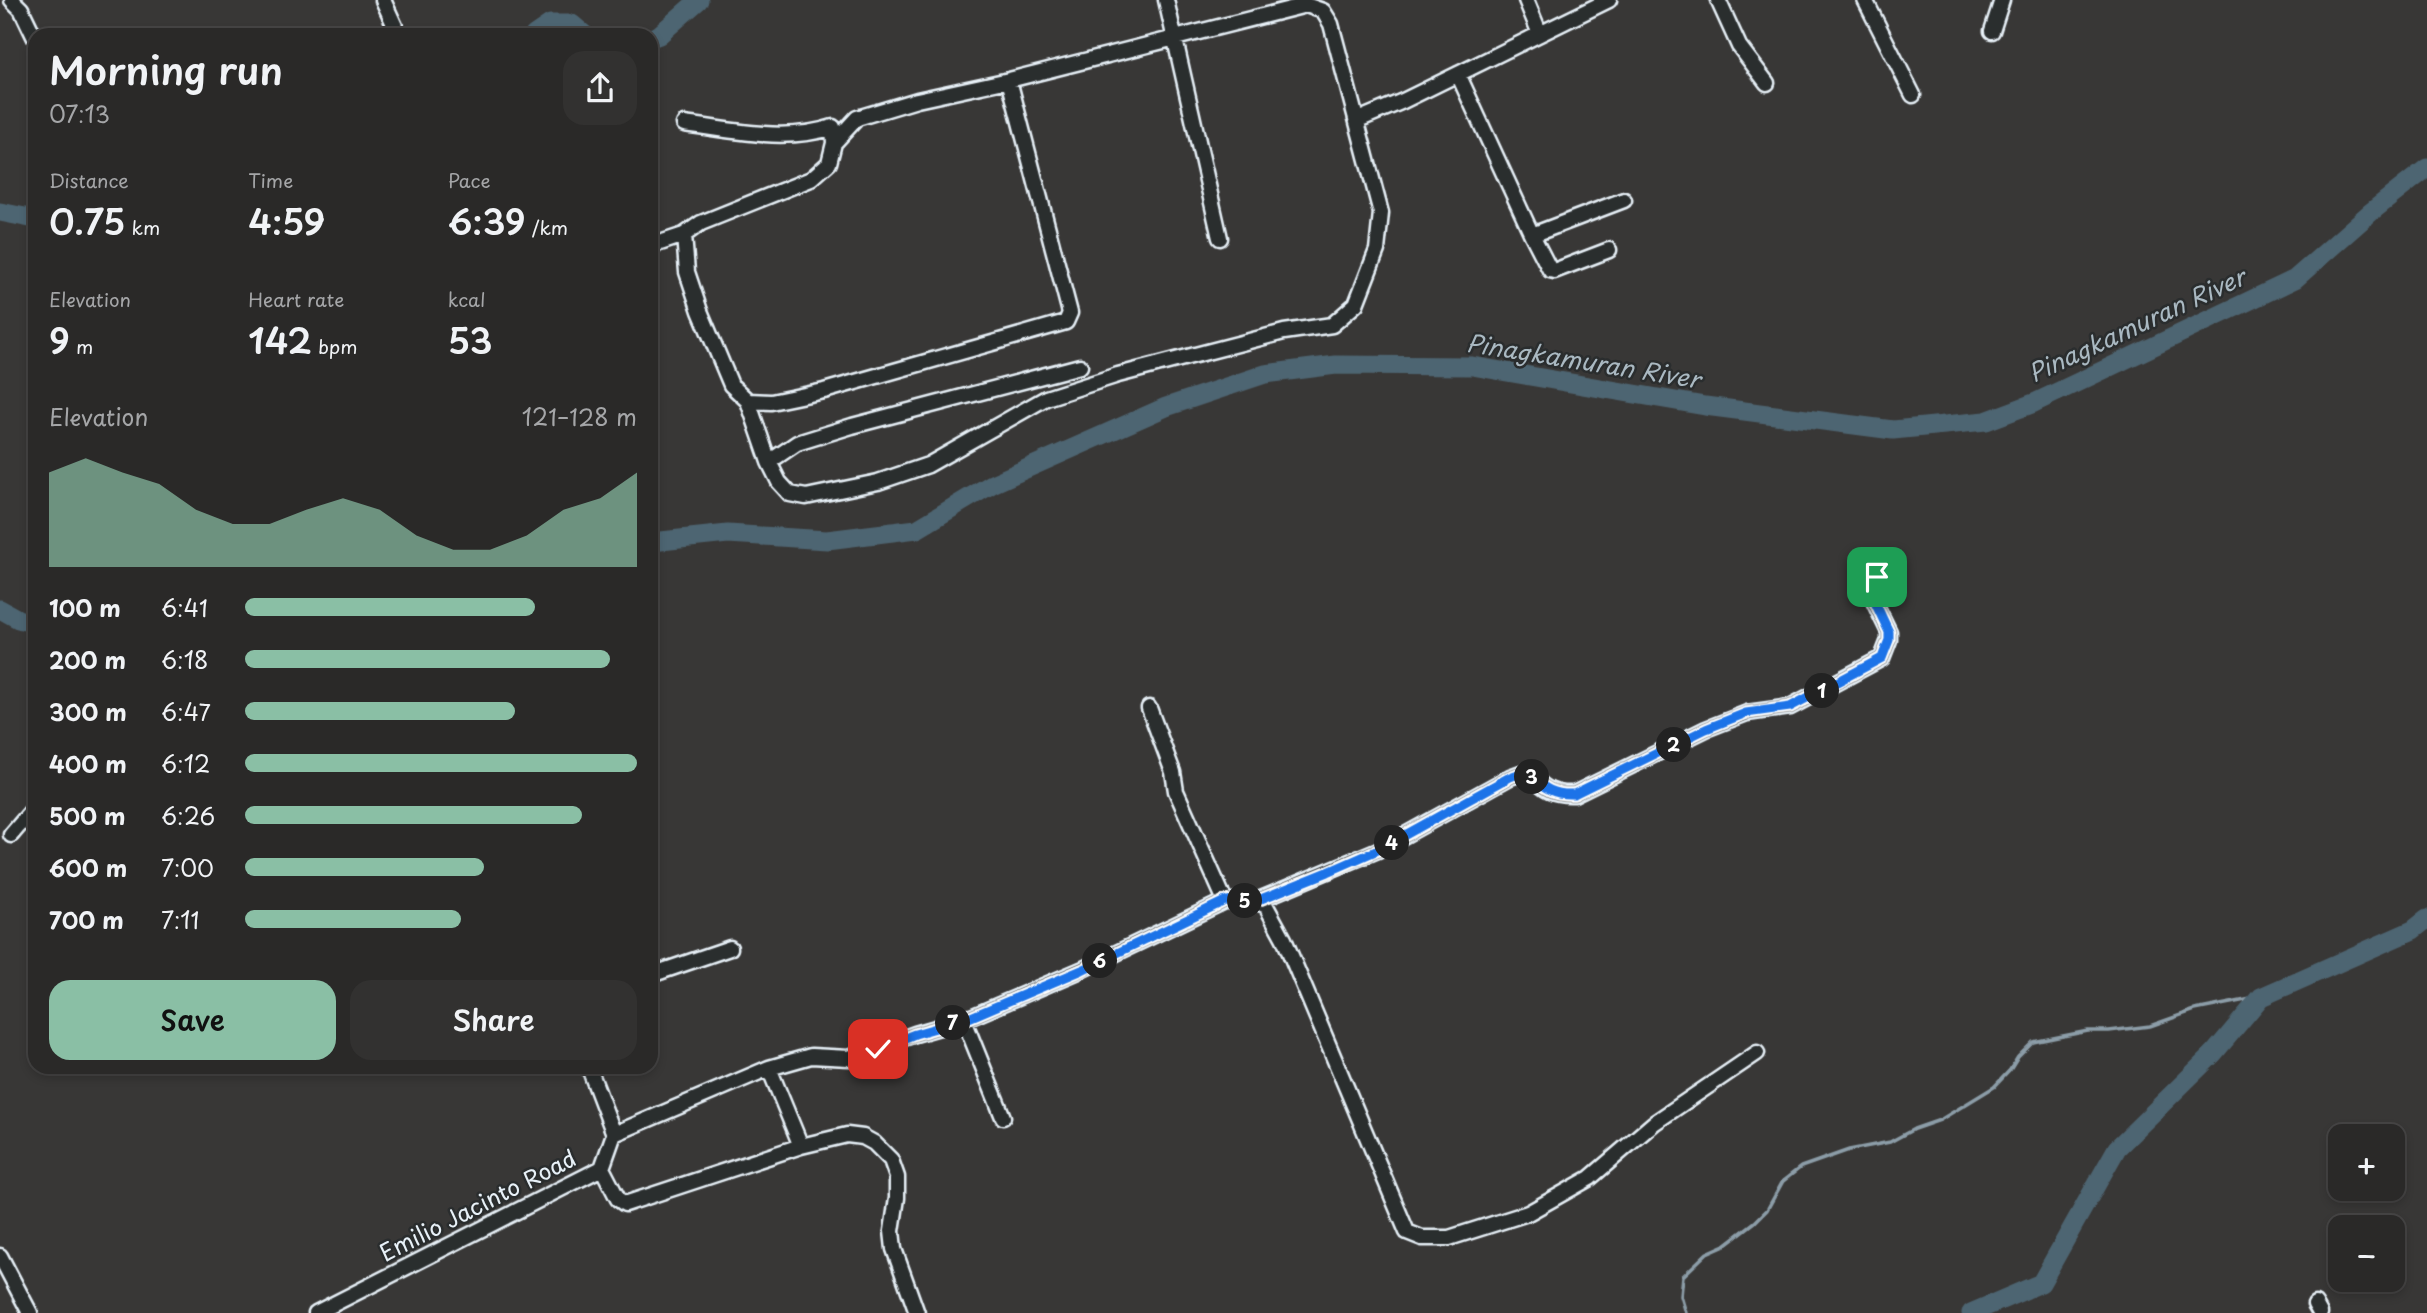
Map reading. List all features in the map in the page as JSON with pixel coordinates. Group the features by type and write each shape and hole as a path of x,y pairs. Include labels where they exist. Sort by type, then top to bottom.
{"street":[{"path":"12,0 21,9 30,28"},
{"path":"383,0 396,28"},
{"path":"1166,0 1220,238"},
{"path":"1526,0 1540,34"},
{"path":"1358,120 1403,101 1609,0"},
{"path":"1718,0 1739,46 1768,83"},
{"path":"1865,0 1913,95"},
{"path":"1992,31 2001,0"},
{"path":"684,236 687,272 731,385 748,401 769,463 779,482 790,494 806,497 878,482 928,465 1046,398 1118,375 1284,332 1332,326 1356,304 1377,250 1381,213 1331,24 1323,11 1306,5 1009,80 917,100 857,118 834,143"},
{"path":"1458,74 1550,270 1554,271 1609,250"},
{"path":"748,401 771,402 824,391 1066,322 1070,313 1009,80"},
{"path":"658,244 684,236 701,223 811,179 829,163 834,143 833,127 803,134 783,134 684,124"},
{"path":"1532,236 1623,200"},
{"path":"769,463 797,443 1080,366"},
{"path":"591,1074 614,1134 769,1068 811,1056 849,1058 964,1020 1082,970 1225,901 1256,901 1378,850 1521,773 1530,774 1542,788 1558,794 1574,794 1706,729 1746,713 1790,707 1882,658 1889,632 1871,594 1870,582 1877,577"},
{"path":"1149,708 1173,772 1176,791 1225,901"},
{"path":"11,835 28,815"},
{"path":"1256,901 1266,906 1284,939 1407,1232 1422,1238 1449,1238 1528,1213 1559,1196 1590,1178 1654,1123 1757,1052"},
{"path":"658,973 730,948"},
{"path":"964,1020 1003,1116"},
{"path":"769,1068 801,1146"},
{"name":"Emilio Jacinto Road","path":"316,1313 602,1168 614,1134"},
{"path":"602,1168 618,1199 625,1203 801,1146 847,1135 863,1137 874,1143 891,1160 897,1177 892,1231 894,1249 917,1313"},
{"path":"0,1256 30,1313"}],"waterway":[{"path":"658,35 699,0"},
{"path":"544,28 550,24 572,24 577,28"},
{"name":"Pinagkamuran River","path":"658,541 728,534 827,540 917,529 992,484 1166,407 1265,374 1336,365 1472,366 1705,406 1893,430 1986,421 2034,403 2295,279 2371,212 2427,168"},
{"path":"0,212 28,218"},
{"name":"Pinagkamuran River","path":"0,609 28,622"},
{"path":"1971,1313 2041,1283 2117,1148 2214,1053 2261,997 2413,930 2427,919"},
{"path":"1686,1313 1681,1296 1683,1276 1707,1253 1725,1245 1755,1222 1767,1210 1783,1181 1801,1167 1849,1150 1890,1142 1914,1129 1940,1120 1994,1087 2033,1042 2088,1031 2150,1026 2195,1010 2261,997"}],"route":[{"path":"878,1049 915,1034 964,1020 1082,970 1225,901 1256,901 1328,872 1433,822 1510,777 1521,773 1530,774 1542,788 1558,794 1574,794 1706,729 1746,713 1790,707 1882,658 1889,632 1871,594 1870,582 1877,577"}]}
